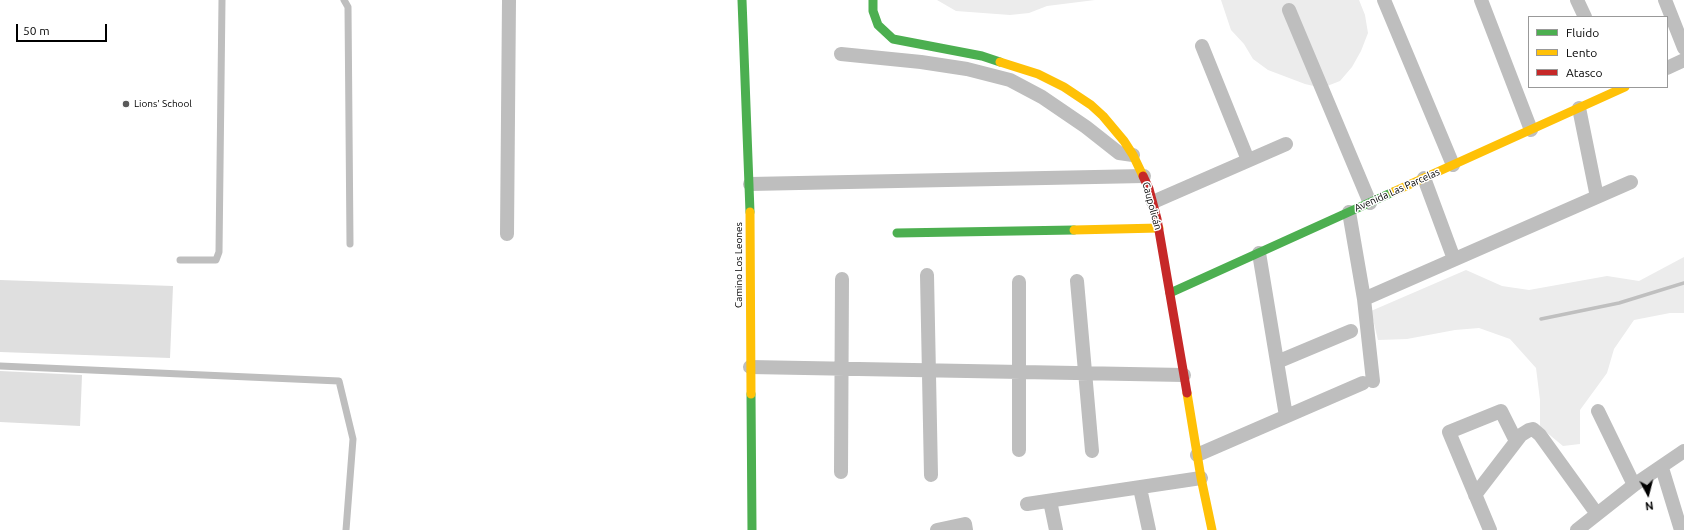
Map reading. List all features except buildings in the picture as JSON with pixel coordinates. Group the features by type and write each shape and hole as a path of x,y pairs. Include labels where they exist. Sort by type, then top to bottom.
{"street":[{"path":"507,234 509,0"},
{"name":"Camino Los Leones","path":"742,0 750,184 752,530"},
{"name":"Caupolicán","path":"873,0 873,11 878,25 893,39 982,56 1038,74 1064,87 1091,105 1103,116 1124,141 1133,155 1144,176 1153,202 1159,228 1201,478 1212,530"},
{"path":"1384,0 1453,165"},
{"path":"1481,0 1531,130"},
{"path":"1577,0 1585,16"},
{"path":"1665,0 1684,48"},
{"path":"1289,10 1370,203"},
{"path":"1202,46 1248,160"},
{"path":"841,54 921,62 966,69 1010,80 1042,97 1120,153 1133,155"},
{"path":"1668,68 1684,60"},
{"name":"Avenida Las Parcelas","path":"1170,293 1531,130 1620,88"},
{"path":"1579,108 1597,197"},
{"path":"1153,202 1286,144"},
{"path":"750,184 1144,176"},
{"path":"1424,178 1454,259"},
{"path":"1364,299 1631,182"},
{"path":"1197,455 1368,382 1364,299 1348,212"},
{"path":"897,233 1159,228"},
{"path":"1259,253 1286,416"},
{"path":"927,275 931,475"},
{"path":"841,472 842,279"},
{"path":"1077,281 1092,451"},
{"path":"1019,282 1019,450"},
{"path":"1278,362 1351,331"},
{"path":"750,367 1184,375"},
{"path":"1490,530 1449,432 1501,411 1516,441"},
{"path":"1598,411 1634,485"},
{"path":"1475,495 1521,435 1528,430 1533,429 1540,435 1597,514"},
{"path":"1583,528 1597,514 1634,485 1662,468 1684,451"},
{"path":"1662,468 1681,530"},
{"path":"1027,504 1201,478"},
{"path":"1140,488 1149,530"},
{"path":"1050,501 1056,530"},
{"path":"936,530 965,524 966,530"}],"lane":[{"path":"180,260 216,260 220,252 222,0"},
{"path":"344,0 348,7 350,244"},
{"path":"0,366 339,381 353,439 346,530"}],"shaded area":[{"path":"937,0 1095,0 1047,6 1029,13 1010,15 956,11"},
{"path":"1221,0 1359,0 1365,15 1368,33 1361,51 1352,67 1340,81 1322,88 1305,84 1268,70 1253,59 1244,44 1231,30"},
{"path":"1684,257 1684,313 1670,313 1634,320 1614,349 1607,373 1580,410 1580,444 1563,446 1540,427 1540,400 1536,368 1510,339 1479,328 1455,330 1407,339 1378,340 1371,311 1466,270 1502,286 1529,290 1607,276 1639,281"}],"waterway":[{"path":"1541,319 1619,303 1684,283"}],"traffic: fast":[{"path":"742,0 750,212"},
{"path":"873,0 873,11 878,25 893,39 982,56 1000,62"},
{"path":"1170,293 1393,192"},
{"path":"897,233 1074,230"},
{"path":"751,394 752,530"}],"traffic: slow":[{"path":"1000,62 1038,74 1064,87 1091,105 1103,116 1124,141 1133,155 1143,176"},
{"path":"1393,192 1623,88"},
{"path":"750,212 751,394"},
{"path":"1074,230 1159,228"},
{"path":"1187,393 1201,478 1212,530"}],"traffic: jam":[{"path":"1143,176 1149,189 1157,219 1187,393"}],"place":[{"name":"Lions' School","path":"126,104"}]}
